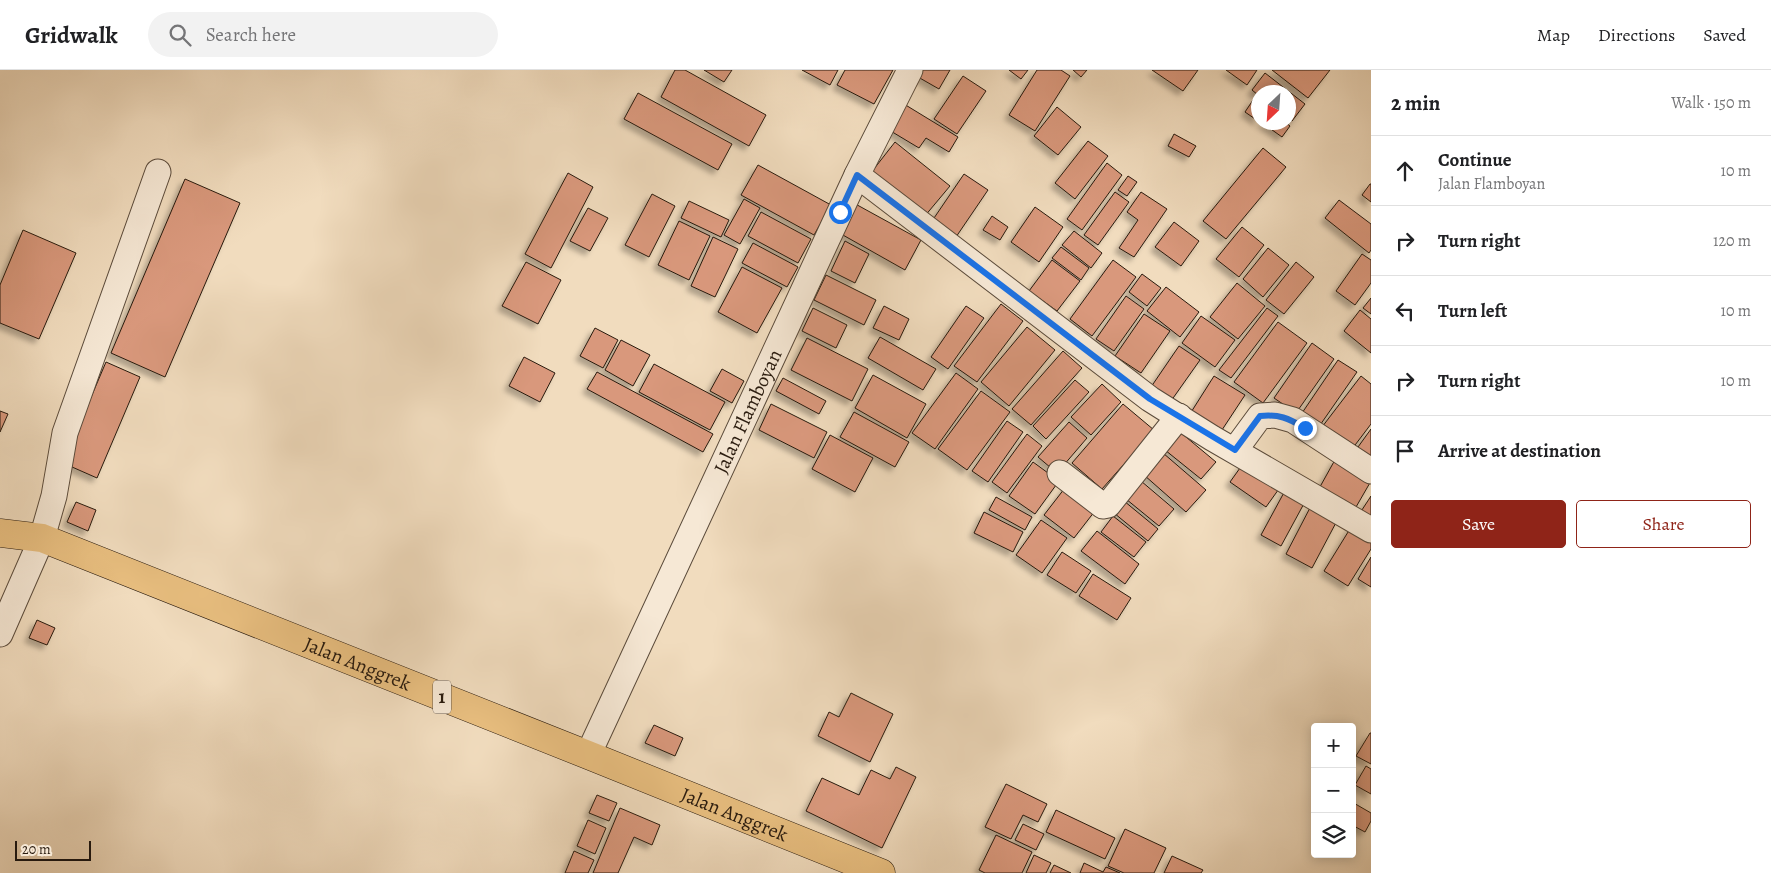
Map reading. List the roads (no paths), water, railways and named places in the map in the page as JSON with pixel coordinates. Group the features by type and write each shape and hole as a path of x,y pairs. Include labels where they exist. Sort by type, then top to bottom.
{"highway":[{"name":"Jalan Anggrek","path":"0,533 42,538 881,873"}],"street":[{"name":"Jalan Flamboyan","path":"588,755 857,175 910,70"},
{"path":"0,634 42,538 54,496 65,433 158,172"},
{"path":"857,175 1150,399 1371,530"},
{"path":"1235,450 1260,416 1275,415 1293,420 1371,471"},
{"path":"1060,473 1103,506 1108,505 1179,416"}]}
